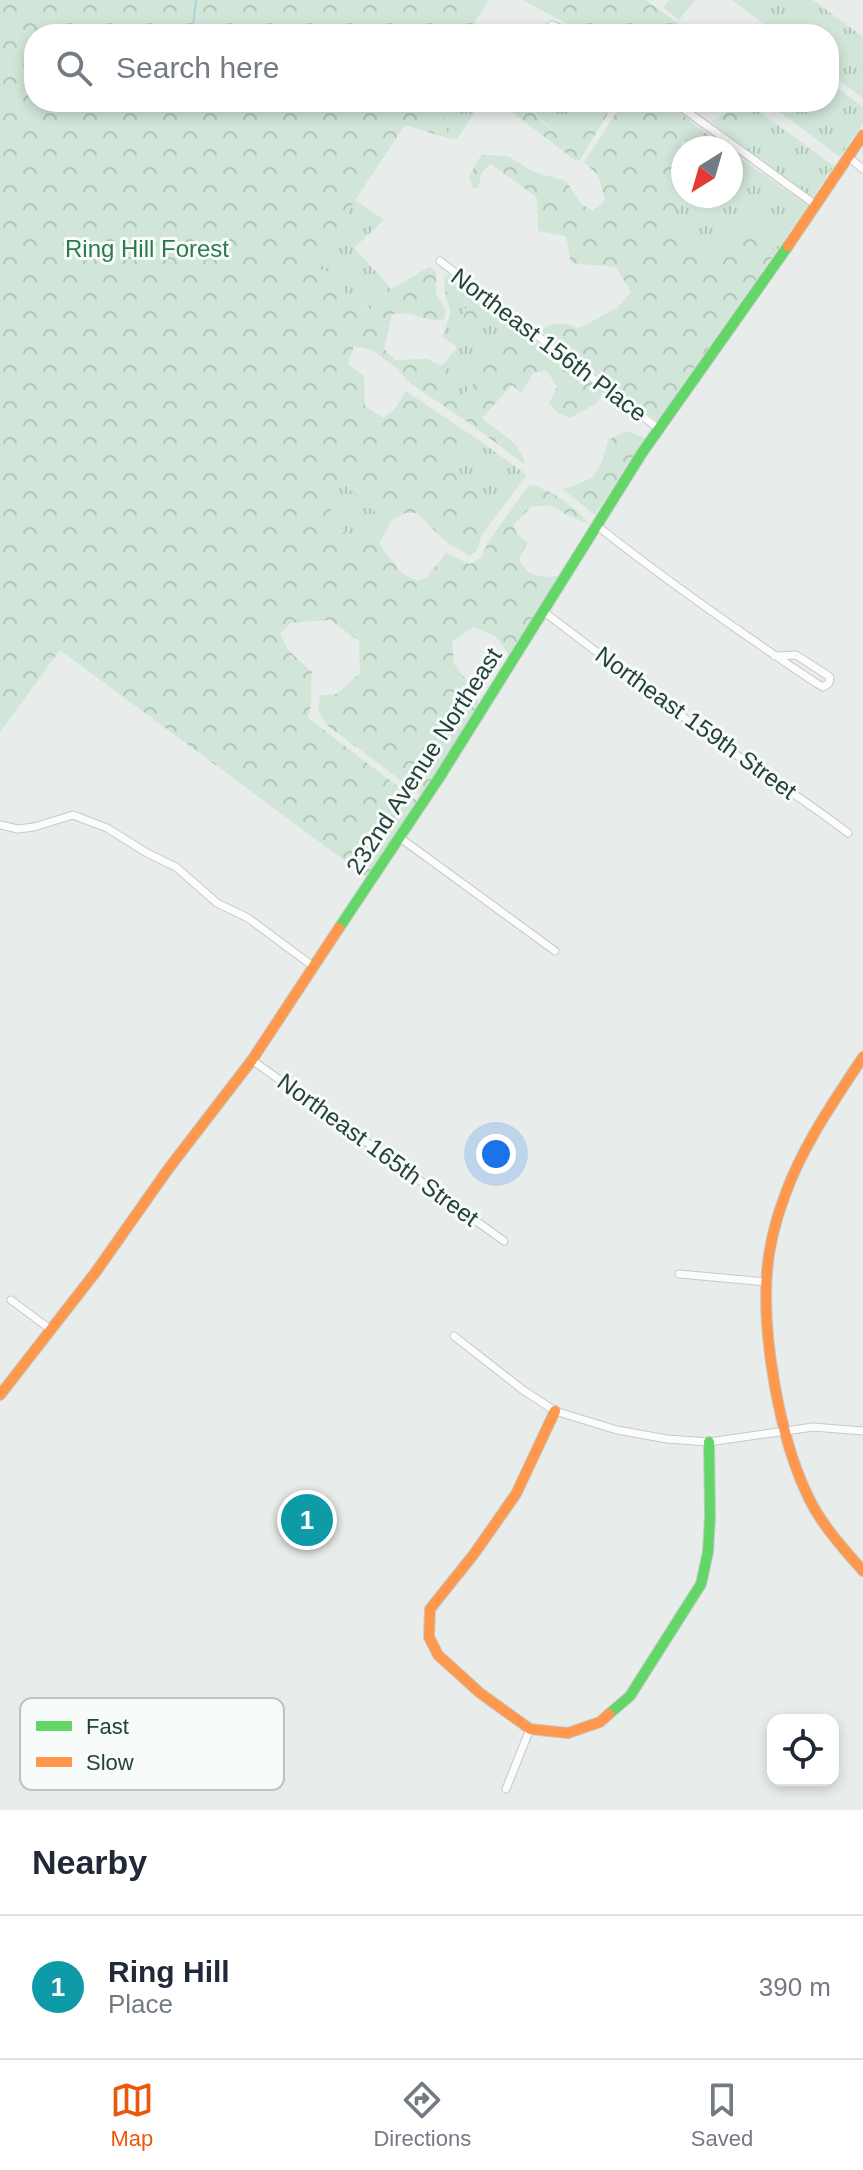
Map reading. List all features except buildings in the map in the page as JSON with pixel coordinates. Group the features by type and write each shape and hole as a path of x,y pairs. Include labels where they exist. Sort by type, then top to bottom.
{"street":[{"path":"688,112 816,205"},
{"name":"232nd Avenue Northeast","path":"0,1395 95,1273 169,1168 252,1060 314,967 378,859 399,837 659,429 719,347 863,135"},
{"path":"848,157 863,169"},
{"name":"Northeast 156th Place","path":"440,261 659,429"},
{"path":"596,525 656,572 775,656 823,687 829,683 830,677 796,655 775,656"},
{"name":"Northeast 159th Street","path":"544,612 691,723 848,833"},
{"path":"0,825 18,829 34,827 73,815 107,828 176,867 217,903 248,918 314,967"},
{"path":"399,837 555,951"},
{"path":"863,1057 809,1144 786,1192 773,1237 766,1282 769,1327 786,1432 795,1467 817,1514 863,1571"},
{"name":"Northeast 165th Street","path":"252,1060 504,1241"},
{"path":"679,1274 766,1282"},
{"path":"11,1300 50,1329"},
{"path":"454,1336 555,1411 617,1430 667,1439 709,1442 822,1427 863,1431"},
{"path":"555,1411 516,1494 430,1609 429,1637 438,1655 480,1693 530,1729 568,1733 600,1722 630,1696 701,1584 710,1529 709,1442"},
{"path":"506,1789 530,1729"}],"green space":[{"name":"Ring Hill Forest","path":"0,0 489,0 474,24 24,24 24,112 442,112 448,138 405,125 311,267 339,274 349,301 372,310 392,289 429,267 436,271 436,293 446,311 444,320 392,314 384,349 395,360 427,359 442,366 449,391 462,397 477,380 474,357 504,341 507,328 493,318 467,336 460,330 467,305 459,296 445,291 444,275 453,276 603,391 597,403 570,418 557,412 549,403 557,387 547,371 534,372 521,393 512,385 482,418 515,444 524,464 411,384 372,350 354,346 348,364 364,376 365,406 383,418 394,410 406,391 480,441 467,453 456,472 477,492 477,509 491,522 476,552 469,556 444,540 417,513 405,513 391,521 372,510 345,485 331,492 331,513 342,531 379,544 402,573 418,581 427,577 446,553 470,564 482,557 488,542 529,485 562,500 590,524 550,505 531,507 513,525 517,534 528,542 519,559 526,570 540,576 558,576 509,654 495,636 474,627 452,641 454,664 472,687 479,703 422,796 328,726 318,711 320,696 337,694 360,673 359,641 330,620 291,623 280,634 288,650 312,672 307,717 418,802 368,878 60,650 0,732"},
{"path":"523,0 646,0 679,24 567,24"},
{"path":"669,0 695,0 679,20 663,7"},
{"path":"732,0 813,0 863,37 863,98 839,80 839,24 764,24"},
{"path":"839,89 863,107 863,123 840,157 779,112 839,112"},
{"path":"442,112 475,112 457,139 448,138"},
{"path":"512,112 532,112 560,137 601,112 609,112 580,160 576,161"},
{"path":"534,112 601,112 560,137"},
{"path":"616,112 679,112 710,136 671,136 671,208 678,208 671,215 683,240 694,251 720,260 730,230 746,228 755,213 762,215 764,235 775,253 657,421 542,331 555,324 579,328 617,308 631,292 616,267 571,263 566,236 538,231 537,198 491,164 482,172 478,188 473,188 469,177 481,155 508,156 534,172 566,181 582,205 594,211 605,200 598,175 584,162"},
{"path":"727,112 751,112 733,136 711,122"},
{"path":"751,112 760,112 834,166 812,198 743,147 743,136 733,136"},
{"path":"743,160 808,205 775,253 764,235 762,215 746,228 730,230 720,260 702,255 688,246 671,215 678,208 743,208"},
{"path":"355,200 384,220 354,248 392,289 373,310 349,301 310,267"},
{"path":"443,286 445,291 459,296 467,305 460,330 493,318 507,328 504,341 474,357 477,380 462,397 449,391 442,366 457,347 442,336 450,310"},
{"path":"626,431 645,438 595,515 562,489 595,474 608,440"},
{"path":"480,441 527,475 491,522 477,509 456,472 467,453"},
{"path":"345,485 372,510 391,521 379,544 342,531 331,513 331,492"}],"waterway":[{"path":"193,24 196,0"}],"traffic: fast":[{"path":"339,928 439,778 642,453 788,246"},
{"path":"609,1714 630,1696 701,1584 708,1552 710,1517 709,1442"}],"traffic: slow":[{"path":"788,246 863,135"},
{"path":"0,1395 95,1273 169,1168 252,1060 339,928"},
{"path":"863,1057 820,1124 792,1177 771,1242 766,1297 774,1384 796,1468 817,1514 863,1571"},
{"path":"555,1411 516,1494 430,1609 429,1637 438,1655 480,1693 530,1729 568,1733 600,1722 609,1714"}],"place":[{"name":"Ring Hill","path":"307,1520"}]}
